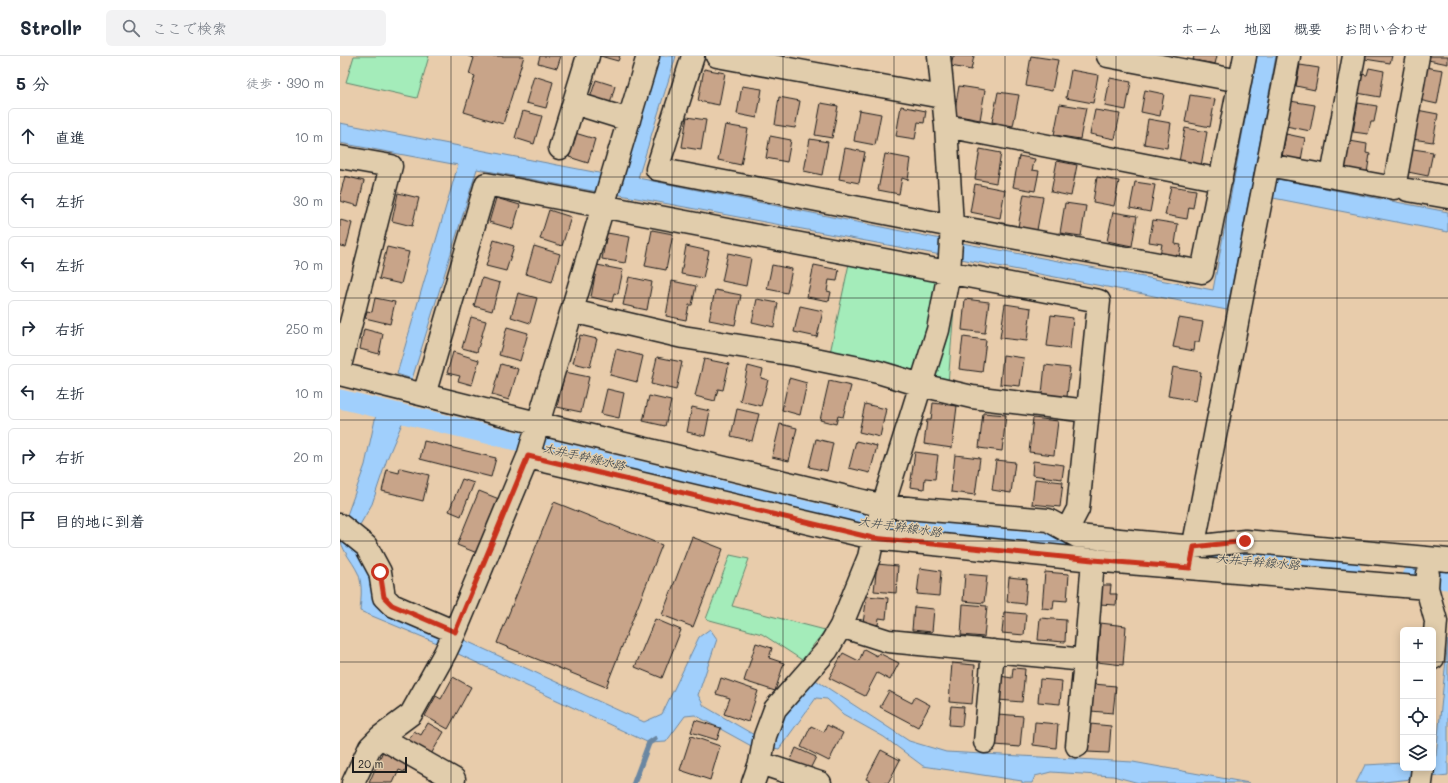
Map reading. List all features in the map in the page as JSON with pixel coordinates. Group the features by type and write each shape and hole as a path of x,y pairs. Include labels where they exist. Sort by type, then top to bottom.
{"street":[{"path":"560,148 588,56"},
{"path":"353,783 370,747 380,737 411,714 445,653 528,456 648,56"},
{"path":"693,56 657,169 952,226 1202,272 1245,56"},
{"path":"717,56 942,97"},
{"path":"820,783 756,773 765,736 776,709 827,650 841,626 869,557 873,538 938,330 949,272 952,226 940,56"},
{"path":"1108,56 1240,81"},
{"path":"1192,557 1289,56"},
{"path":"1332,176 1354,56"},
{"path":"1268,165 1394,188 1418,56"},
{"path":"574,103 629,120"},
{"path":"946,126 1220,180"},
{"path":"340,157 391,166 340,366"},
{"path":"424,395 486,184 1099,301 1078,509 1067,530"},
{"path":"1408,190 1448,197"},
{"path":"572,311 682,337 796,355 878,372 921,385 972,397 1088,411"},
{"path":"340,374 424,395 535,430 882,512 1048,520 1077,536 1192,557 1245,541 1433,569"},
{"path":"528,456 873,538 1093,560 1192,557 1433,569"},
{"path":"347,531 366,546 380,572 384,597 392,605 455,632"},
{"path":"1077,746 1093,560"},
{"path":"1433,569 1436,627"},
{"path":"841,626 888,641 1084,660"},
{"path":"985,742 994,651"},
{"path":"380,737 454,779"},
{"path":"1421,783 1423,771"}],"green space":[{"path":"354,56 429,56 417,98 346,82"},
{"path":"850,259 938,275 931,318 914,371 830,353"},
{"path":"954,308 948,385 936,382 934,370"},
{"path":"730,555 749,559 732,606 825,630 802,660 762,634 706,619"}],"water":[{"path":"657,56 676,56 638,178 941,239 941,255 615,194"},
{"path":"1257,56 1276,56 1254,174 1257,175 1254,194 1250,193 1227,310 961,259 962,243 1213,290"},
{"path":"340,123 604,174 598,192 477,169 412,379 397,374 458,165 340,143"},
{"path":"1272,178 1448,212 1448,232 1268,197"},
{"path":"376,415 403,421 387,459 372,504 357,530 346,518 365,465"},
{"path":"340,535 349,542 368,568 377,604 446,634 442,645 360,611 360,578 356,568 344,550"},
{"path":"710,629 717,639 698,695 704,706 756,736 755,748 695,715 685,716 666,742 649,743 456,653 464,640 644,722 662,714 699,637"},
{"path":"1448,640 1448,775 1431,777 1432,771 1436,771 1436,756"},
{"path":"814,679 909,741 946,752 1133,762 1249,783 1139,783 1113,776 1051,772 1035,776 1032,783 1022,783 1022,781 923,766 884,737 843,714 827,699 816,698 779,749 769,747 786,710"},
{"path":"1400,763 1400,771 1413,771 1412,779 1374,783 1356,783 1365,765"}],"building":[{"path":"468,56 524,56 503,124 464,112 475,76 469,74 474,58"},
{"path":"540,56 561,56 557,68 538,63"},
{"path":"600,56 620,56 618,61"},
{"path":"953,56 974,56 971,70 951,66"},
{"path":"1031,56 1058,60 1052,91 1026,86"},
{"path":"1194,56 1217,56 1215,64 1193,60"},
{"path":"1366,56 1392,56 1390,63 1365,59"},
{"path":"1428,56 1448,56 1448,64 1428,60"},
{"path":"1300,65 1319,68 1315,90 1296,86"},
{"path":"1425,67 1443,70 1437,104 1419,100"},
{"path":"1369,68 1384,71 1380,97 1357,93 1361,74 1367,75"},
{"path":"704,69 725,73 719,105 698,101"},
{"path":"1071,70 1098,75 1093,103 1066,98"},
{"path":"534,76 553,82 546,108 526,103"},
{"path":"1110,78 1131,82 1126,110 1105,106"},
{"path":"596,80 615,86 610,104 590,98"},
{"path":"742,86 762,89 757,118 737,114"},
{"path":"959,86 985,90 980,120 954,115"},
{"path":"1145,90 1164,94 1160,116 1141,112"},
{"path":"998,92 1019,95 1013,126 992,122"},
{"path":"1190,95 1215,99 1210,127 1185,122"},
{"path":"779,97 800,101 795,128 775,125"},
{"path":"1290,101 1315,105 1310,131 1286,126"},
{"path":"821,103 838,106 832,138 815,135"},
{"path":"1358,103 1377,106 1374,122 1371,122 1368,134 1353,132"},
{"path":"1060,104 1086,108 1080,139 1054,135"},
{"path":"901,106 926,111 924,123 918,122 915,139 896,136"},
{"path":"859,110 881,114 875,145 854,141"},
{"path":"1095,110 1120,114 1115,139 1090,134"},
{"path":"1417,110 1438,114 1433,142 1412,139"},
{"path":"523,111 542,116 534,144 515,138"},
{"path":"687,117 706,120 701,150 682,147"},
{"path":"1148,119 1171,123 1167,148 1144,144"},
{"path":"725,125 748,129 741,165 718,160"},
{"path":"1185,128 1207,132 1201,166 1179,162"},
{"path":"575,133 595,139 588,163 569,157"},
{"path":"1286,134 1305,138 1301,160 1282,157"},
{"path":"770,136 791,140 787,162 766,158"},
{"path":"810,139 828,142 822,175 804,171"},
{"path":"1350,141 1367,144 1366,153 1370,154 1367,173 1345,169"},
{"path":"845,148 865,152 859,183 839,179"},
{"path":"980,149 1001,153 996,183 975,179"},
{"path":"1413,149 1433,152 1428,176 1408,172"},
{"path":"885,154 911,159 908,180 902,178 899,194 878,190"},
{"path":"1019,156 1035,159 1032,170 1039,171 1035,191 1013,187"},
{"path":"1057,161 1077,165 1071,196 1051,192"},
{"path":"345,176 364,181 358,206 340,201"},
{"path":"1097,177 1119,181 1114,206 1093,202"},
{"path":"1135,182 1155,185 1150,212 1130,208"},
{"path":"975,184 1005,190 1000,218 970,212"},
{"path":"1171,186 1196,190 1193,208 1189,207 1187,219 1165,215"},
{"path":"398,193 419,198 412,226 392,221"},
{"path":"1024,194 1043,197 1037,230 1018,227"},
{"path":"496,198 520,205 513,229 489,222"},
{"path":"1065,203 1086,206 1081,236 1060,233"},
{"path":"549,210 571,217 562,246 540,239"},
{"path":"1113,212 1137,216 1132,246 1107,241"},
{"path":"340,220 352,223 346,247 340,246"},
{"path":"1153,220 1178,224 1175,244 1181,245 1179,258 1160,255 1162,244 1149,242"},
{"path":"652,230 673,234 666,270 645,266"},
{"path":"607,233 630,237 625,263 602,259"},
{"path":"494,240 514,246 506,271 486,266"},
{"path":"534,246 560,254 552,282 526,274"},
{"path":"686,246 709,251 703,278 681,274"},
{"path":"387,247 409,252 401,284 379,279"},
{"path":"728,253 751,258 746,286 722,281"},
{"path":"597,265 623,270 618,294 614,293 612,302 591,297"},
{"path":"772,265 792,269 787,293 767,289"},
{"path":"814,265 839,270 837,281 829,280 827,291 831,292 829,301 807,297"},
{"path":"629,277 652,282 647,310 623,305"},
{"path":"482,278 500,283 492,311 474,306"},
{"path":"672,281 696,286 692,305 689,305 686,320 666,316"},
{"path":"715,290 741,295 735,325 709,320"},
{"path":"518,293 537,298 530,323 511,317"},
{"path":"375,298 395,302 390,324 365,318 367,311 372,312"},
{"path":"757,299 778,303 774,327 752,322"},
{"path":"965,299 989,302 985,333 962,330"},
{"path":"1005,304 1031,308 1027,341 1000,338"},
{"path":"800,306 823,311 817,337 794,332"},
{"path":"1051,315 1073,318 1070,349 1047,346"},
{"path":"471,317 486,321 477,352 462,348"},
{"path":"1179,318 1203,322 1199,342 1195,342 1194,351 1173,347"},
{"path":"507,327 528,333 520,361 499,355"},
{"path":"364,329 383,334 379,354 360,349"},
{"path":"580,335 597,339 590,367 573,363"},
{"path":"963,337 986,340 982,372 959,369"},
{"path":"616,349 643,356 637,382 610,375"},
{"path":"453,352 479,360 472,385 458,381 460,376 447,373"},
{"path":"1003,355 1024,358 1020,386 1000,384"},
{"path":"657,357 682,362 676,390 651,384"},
{"path":"704,359 729,364 723,390 718,389 715,401 695,396"},
{"path":"501,364 518,369 509,400 492,395"},
{"path":"1045,365 1070,368 1067,397 1042,394"},
{"path":"748,366 763,370 761,378 768,380 761,406 740,401"},
{"path":"1173,367 1201,372 1196,401 1168,396"},
{"path":"565,372 589,377 581,412 557,407"},
{"path":"789,378 807,383 800,415 782,410"},
{"path":"829,381 851,386 843,417 838,416 836,424 820,420"},
{"path":"607,389 624,393 619,418 601,414"},
{"path":"649,396 671,401 665,426 643,421"},
{"path":"933,403 957,406 952,448 924,444 927,420 931,420"},
{"path":"865,404 886,409 880,437 859,432"},
{"path":"692,407 710,411 705,436 687,432"},
{"path":"737,409 759,414 752,441 731,436"},
{"path":"983,413 1006,415 1002,451 979,448"},
{"path":"1033,418 1058,421 1054,455 1029,452"},
{"path":"780,424 797,428 789,461 772,457"},
{"path":"816,439 833,443 827,471 809,467"},
{"path":"424,441 496,458 491,477 420,459"},
{"path":"856,441 877,446 870,473 849,468"},
{"path":"915,452 938,455 935,479 925,478 924,489 910,487"},
{"path":"955,455 980,458 975,495 951,492"},
{"path":"996,460 1015,462 1011,493 992,490"},
{"path":"1033,461 1064,465 1062,479 1032,475"},
{"path":"400,468 429,475 423,501 382,491 387,470 399,473"},
{"path":"462,479 474,483 461,516 449,511"},
{"path":"1035,479 1063,482 1060,507 1032,504"},
{"path":"479,491 499,499 477,553 457,545"},
{"path":"554,502 662,545 606,687 497,643"},
{"path":"692,537 723,549 693,627 662,615"},
{"path":"877,564 898,566 896,593 874,591"},
{"path":"920,568 941,571 939,596 917,594"},
{"path":"1045,572 1069,574 1067,601 1054,600 1053,609 1042,608"},
{"path":"965,574 987,576 984,603 963,601"},
{"path":"1009,577 1027,579 1025,604 1007,602"},
{"path":"1101,585 1111,585 1110,594 1117,594 1116,605 1099,604"},
{"path":"867,596 888,598 886,619 879,618 878,625 863,623"},
{"path":"963,604 987,606 984,637 961,635"},
{"path":"914,607 934,609 932,632 912,630"},
{"path":"1004,612 1026,614 1024,635 1002,633"},
{"path":"1040,618 1066,620 1065,642 1038,640"},
{"path":"655,619 681,630 662,678 635,667"},
{"path":"1100,623 1126,626 1123,665 1097,662"},
{"path":"756,643 772,648 769,658 784,663 775,691 744,681"},
{"path":"864,649 877,656 879,653 899,663 890,680 877,673 865,696 829,678 843,653 859,661"},
{"path":"952,663 975,665 972,704 949,702"},
{"path":"1013,668 1025,669 1022,702 998,700 1000,676 1012,678"},
{"path":"453,677 471,687 448,729 425,716 436,696 441,699"},
{"path":"721,678 758,691 748,722 724,714 730,698 716,694"},
{"path":"1040,679 1062,681 1060,704 1038,702"},
{"path":"1093,684 1116,686 1113,713 1091,711"},
{"path":"889,691 912,703 915,697 930,705 918,727 880,707"},
{"path":"951,706 964,707 962,726 949,725"},
{"path":"998,714 1023,716 1020,747 995,745"},
{"path":"695,720 721,728 717,740 691,732"},
{"path":"1035,722 1058,724 1056,748 1033,745"},
{"path":"428,723 444,732 430,756 407,743 414,731 421,735"},
{"path":"1090,724 1111,726 1109,753 1087,752"},
{"path":"827,725 843,733 829,761 801,747 811,726 824,732"},
{"path":"691,736 720,746 710,780 680,770"},
{"path":"796,748 816,757 809,771 790,762"},
{"path":"881,750 900,760 888,783 874,783 866,779"},
{"path":"383,751 409,762 404,772 399,770 393,783 369,783"}],"waterway":[{"name":"大井手幹線水路","path":"340,399 863,524 897,529 1097,547"},
{"name":"大井手幹線水路","path":"1177,555 1352,571"},
{"name":"大井手幹線水路","path":"1412,576 1448,580"},
{"path":"634,783 649,743 655,739"}],"route":[{"path":"380,572 384,597 392,605 455,632 528,456 873,538 1190,568 1194,547 1245,541"}]}
